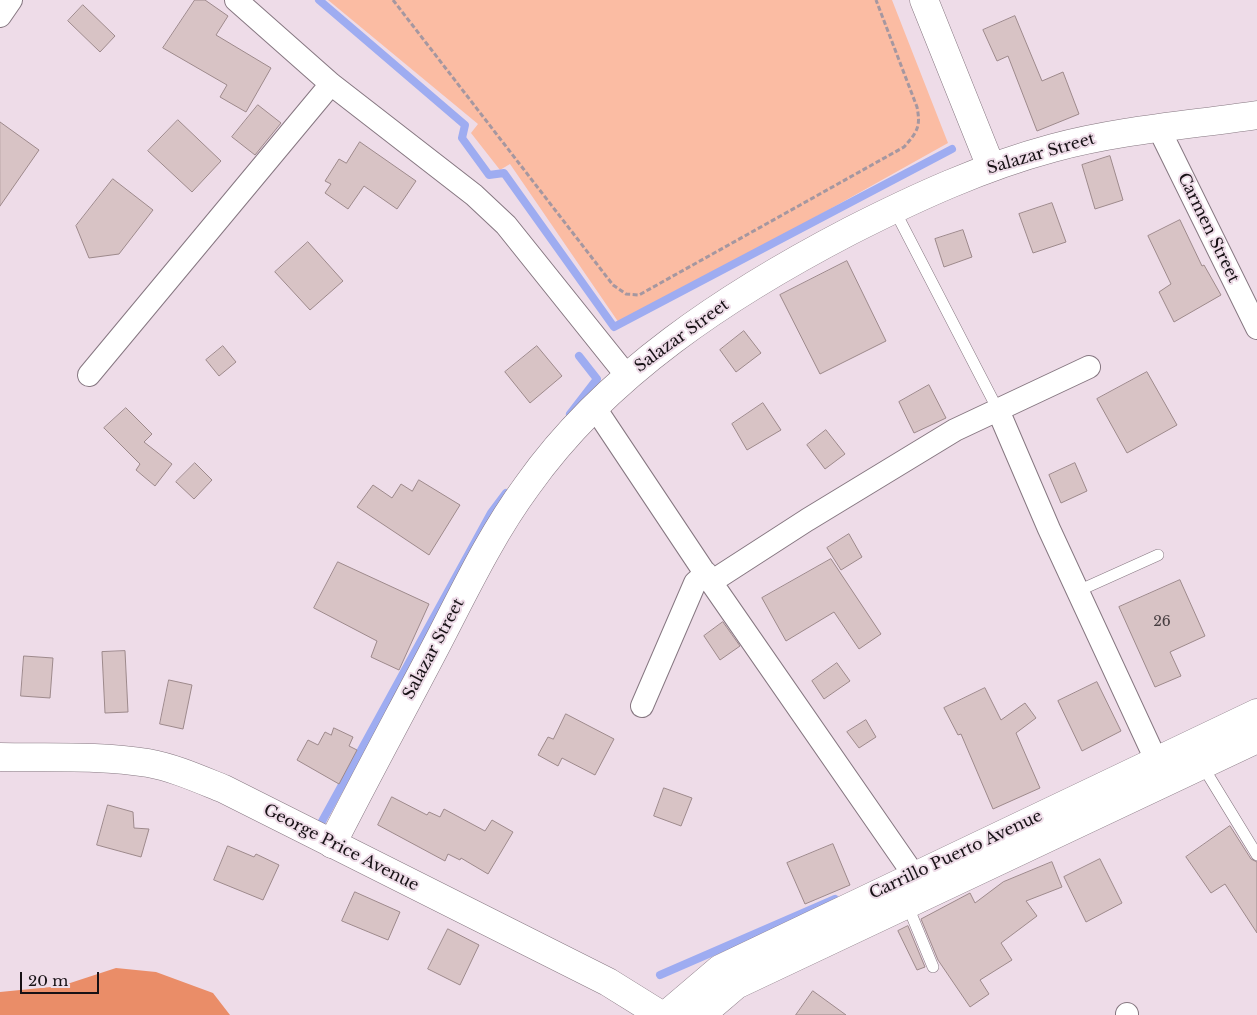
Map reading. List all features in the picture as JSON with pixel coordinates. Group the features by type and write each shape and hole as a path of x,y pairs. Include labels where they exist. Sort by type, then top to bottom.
{"main road":[{"path":"924,0 991,167"},
{"name":"Salazar Street","path":"332,844 495,534 528,483 562,443 627,376 687,329 753,286 822,246 894,208 991,167 1050,149 1106,135 1257,116"},
{"name":"Carrillo Puerto Avenue","path":"666,1015 720,969 1257,713"},
{"name":"Carrillo Puerto Avenue","path":"701,1015 736,985 1257,739"},
{"name":"George Price Avenue","path":"0,757 113,759 149,764 188,774 224,789 608,982 661,1015"}],"street":[{"path":"0,16 11,0"},
{"path":"236,0 331,84 474,195 506,224 627,376"},
{"path":"89,375 331,84"},
{"name":"Carmen Street","path":"1159,129 1257,328"},
{"path":"642,706 695,583 708,578 914,454 998,410 1089,368"},
{"path":"595,408 708,578 914,875"},
{"path":"998,410 1078,591 1156,760"}],"lane":[{"path":"894,208 998,410"},
{"path":"1078,591 1158,555"},
{"path":"1202,765 1257,855"},
{"path":"907,904 933,967"}],"path":[{"path":"393,0 613,285 626,294 639,295 904,147 915,135 920,122 918,107 876,0"}],"shaded area":[{"path":"328,0 892,0 948,143 621,326 510,164 500,170 471,133 478,124"},
{"path":"116,968 156,972 213,993 230,1015 0,1015 0,992 61,986"}],"building":[{"path":"195,0 205,0 228,16 216,35 271,68 246,112 220,97 227,85 163,48"},
{"path":"83,5 115,36 100,52 68,21"},
{"path":"1015,16 1042,81 1063,72 1079,114 1037,131 1008,56 997,61 983,30"},
{"path":"258,105 281,123 255,155 232,137"},
{"path":"178,120 221,161 192,192 148,151"},
{"path":"0,122 39,150 0,206"},
{"path":"360,142 416,181 397,209 364,186 348,209 325,193 331,184 325,181 339,159 346,163"},
{"path":"1110,156 1123,200 1095,209 1082,165"},
{"path":"113,179 153,210 119,254 89,258 76,226"},
{"path":"1052,203 1066,242 1033,253 1019,214"},
{"path":"1180,220 1202,266 1204,265 1221,295 1174,322 1159,292 1171,284 1148,236"},
{"path":"963,230 972,257 944,267 935,239"},
{"path":"308,242 343,281 310,310 275,272"},
{"path":"847,261 886,341 820,374 780,295"},
{"path":"744,331 761,353 736,372 720,350"},
{"path":"223,346 236,362 219,376 206,360"},
{"path":"537,346 562,376 530,403 505,372"},
{"path":"1147,372 1177,425 1127,453 1097,399"},
{"path":"929,385 946,418 914,433 899,402"},
{"path":"763,403 781,430 747,450 732,424"},
{"path":"126,408 152,434 144,442 172,464 155,486 136,470 140,464 104,428"},
{"path":"826,430 845,454 825,469 807,445"},
{"path":"195,463 212,480 194,499 176,482"},
{"path":"1075,463 1087,491 1061,503 1049,475"},
{"path":"419,480 460,505 429,555 357,507 373,485 392,498 401,484 412,491"},
{"path":"849,534 862,557 841,570 827,548"},
{"path":"831,559 881,634 859,649 834,612 786,641 762,598"},
{"path":"338,562 429,604 399,670 371,657 377,641 314,608"},
{"path":"1180,580 1205,636 1170,652 1181,676 1155,687 1119,607"},
{"path":"723,622 740,646 720,660 704,636"},
{"path":"125,651 128,712 105,713 102,652"},
{"path":"24,656 53,658 50,698 21,696"},
{"path":"837,663 850,681 824,699 812,681"},
{"path":"169,680 192,685 183,729 160,724"},
{"path":"1097,682 1121,731 1082,751 1058,701"},
{"path":"985,688 1001,720 1025,703 1036,718 1016,733 1040,788 993,809 961,734 958,735 944,708"},
{"path":"566,714 614,739 595,775 562,758 558,766 538,755 548,737 553,739"},
{"path":"866,720 876,737 859,748 847,732"},
{"path":"334,728 353,737 349,746 357,750 339,784 297,760 308,740 318,745 325,732 331,735"},
{"path":"664,788 692,798 681,826 654,816"},
{"path":"392,797 427,815 429,812 440,817 444,809 485,831 492,820 513,832 488,874 461,858 460,860 448,854 445,861 378,825"},
{"path":"108,805 133,812 134,828 149,829 141,857 97,845"},
{"path":"1230,826 1251,859 1257,862 1257,933 1225,884 1211,893 1186,857"},
{"path":"833,844 850,885 805,904 787,863"},
{"path":"228,846 254,857 256,854 279,865 263,900 214,880"},
{"path":"1100,859 1122,903 1086,922 1064,877"},
{"path":"1052,862 1062,887 1026,901 1037,916 1001,943 1012,960 980,980 989,994 970,1007 938,960 921,919 970,893 975,903 1003,882"},
{"path":"355,892 400,912 388,940 342,921"},
{"path":"908,926 925,967 917,970 898,931"},
{"path":"448,929 479,945 460,985 428,969"},
{"path":"813,991 846,1015 796,1015"}],"waterway":[{"path":"319,0 465,125 462,138 489,175 504,173 614,327 952,149"},
{"path":"570,414 597,379 579,356"},
{"path":"320,825 491,513 506,493"},
{"path":"660,975 835,899"}]}
